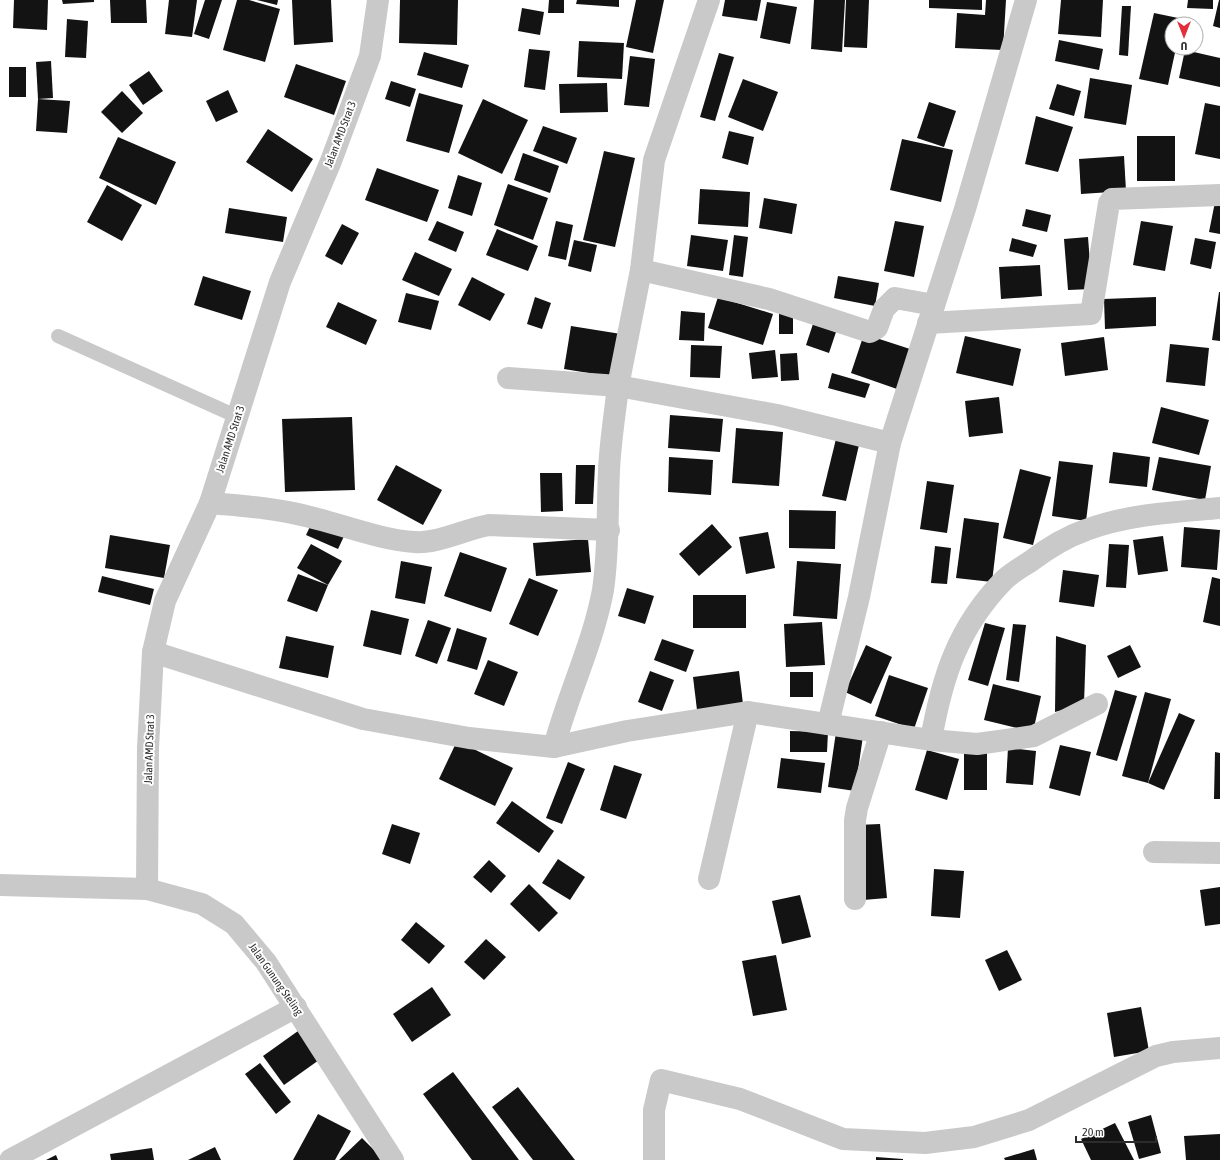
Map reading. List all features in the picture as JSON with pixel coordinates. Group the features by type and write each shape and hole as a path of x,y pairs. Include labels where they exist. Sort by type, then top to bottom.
{"street":[{"name":"Jalan AMD Strat 3","path":"147,889 148,748 153,652 165,601 210,503 280,282 331,162 370,56 378,0"},
{"path":"554,747 560,724 592,638 603,589 609,530 609,470 618,386 641,270 654,160 709,0"},
{"path":"828,724 859,597 890,443 931,314 1026,0"},
{"path":"641,270 769,299 870,332 877,328 884,308 895,298 931,314 1091,314 1109,203 1112,199 1220,196"},
{"path":"508,378 618,386 777,415 890,443"},
{"path":"210,503 269,509 304,515 387,537 416,542 434,540 470,528 489,525 609,530"},
{"path":"932,740 938,700 947,670 960,641 980,608 1005,579 1051,546 1086,529 1153,514 1220,508"},
{"path":"153,652 364,719 469,738 554,747 627,731 748,712 932,740 977,744 1034,736 1097,704"},
{"path":"709,879 748,712"},
{"path":"855,899 854,820 881,732"},
{"path":"1154,852 1220,853"},
{"name":"Jalan Gunung Steling","path":"0,885 147,889 202,904 234,924 266,962 393,1160"},
{"path":"10,1160 296,1008"},
{"path":"654,1160 654,1110 661,1080 740,1099 843,1139 925,1143 974,1137 1028,1120 1156,1056 1173,1052 1220,1048"}],"lane":[{"path":"58,336 238,416"}],"building":[{"path":"14,0 48,0 47,30 13,28"},
{"path":"62,0 94,0 94,2 63,4"},
{"path":"110,0 146,0 147,23 111,23"},
{"path":"169,0 197,0 192,37 165,34"},
{"path":"205,0 222,0 209,39 194,34"},
{"path":"237,0 249,0 280,9 265,62 223,50"},
{"path":"257,0 278,0 277,5"},
{"path":"292,0 331,0 333,42 294,45"},
{"path":"400,0 458,0 457,45 399,43"},
{"path":"549,0 564,0 564,13 548,13"},
{"path":"577,0 619,0 619,7 576,4"},
{"path":"636,0 664,0 653,53 626,47"},
{"path":"725,0 761,0 757,21 722,16"},
{"path":"814,0 845,0 842,52 811,49"},
{"path":"846,0 869,0 867,48 844,47"},
{"path":"929,0 982,0 982,10 929,8"},
{"path":"986,0 1006,0 1003,50 955,48 957,13 985,15"},
{"path":"1061,0 1103,0 1101,37 1058,34"},
{"path":"1188,0 1213,0 1213,9 1187,8"},
{"path":"1220,0 1220,28 1213,26"},
{"path":"767,2 797,7 790,44 760,38"},
{"path":"1122,6 1131,6 1128,56 1119,55"},
{"path":"522,8 544,12 540,35 518,31"},
{"path":"1154,13 1168,16 1164,16 1164,56 1174,56 1168,85 1139,79"},
{"path":"67,19 88,21 86,58 65,57"},
{"path":"1059,40 1103,49 1099,70 1055,61"},
{"path":"579,41 624,43 622,79 577,77"},
{"path":"529,49 550,51 545,90 524,87"},
{"path":"424,52 469,65 462,88 417,75"},
{"path":"719,53 734,57 715,121 700,117"},
{"path":"1204,54 1220,58 1220,87 1179,78 1184,56 1204,56"},
{"path":"630,56 655,59 649,107 624,105"},
{"path":"51,61 53,98 38,99 36,62"},
{"path":"296,64 346,81 334,115 284,97"},
{"path":"9,67 26,67 26,97 9,97"},
{"path":"149,71 163,91 143,105 129,85"},
{"path":"1090,78 1132,85 1126,125 1084,118"},
{"path":"743,79 778,92 763,131 728,117"},
{"path":"391,81 416,89 410,107 385,99"},
{"path":"607,83 608,112 560,113 559,84"},
{"path":"1057,84 1081,91 1074,116 1049,109"},
{"path":"228,90 238,112 216,122 206,101"},
{"path":"122,91 143,113 122,133 101,112"},
{"path":"419,93 463,105 449,153 406,141"},
{"path":"38,99 70,101 67,133 36,131"},
{"path":"483,99 528,120 502,174 458,153"},
{"path":"929,102 956,111 944,147 917,138"},
{"path":"1205,103 1220,106 1220,159 1195,154"},
{"path":"1036,116 1073,127 1058,172 1025,164"},
{"path":"543,126 577,138 567,164 533,151"},
{"path":"268,129 313,159 292,192 246,162"},
{"path":"729,131 754,137 748,165 722,158"},
{"path":"1137,136 1175,136 1175,181 1137,181"},
{"path":"118,137 176,162 156,205 99,178"},
{"path":"902,139 953,150 941,202 890,190"},
{"path":"604,151 635,158 615,247 583,240"},
{"path":"523,153 559,166 550,193 514,180"},
{"path":"1124,156 1126,191 1081,194 1079,159"},
{"path":"377,168 439,190 427,222 365,200"},
{"path":"458,175 482,183 472,216 448,208"},
{"path":"508,184 548,198 533,240 494,225"},
{"path":"107,185 142,205 122,241 87,222"},
{"path":"700,189 750,192 748,227 698,224"},
{"path":"764,198 797,204 792,234 759,228"},
{"path":"1215,202 1220,203 1220,234 1209,232"},
{"path":"229,208 287,217 283,242 225,233"},
{"path":"1026,209 1051,215 1047,232 1022,226"},
{"path":"437,221 464,232 456,252 428,240"},
{"path":"556,221 573,225 566,260 548,256"},
{"path":"895,221 924,226 914,277 884,271"},
{"path":"1141,221 1173,226 1165,271 1133,265"},
{"path":"342,224 359,233 342,265 325,256"},
{"path":"497,229 538,246 528,271 486,255"},
{"path":"691,235 728,240 723,271 687,266"},
{"path":"734,235 748,237 743,277 729,275"},
{"path":"1088,237 1092,289 1068,290 1064,239"},
{"path":"1012,238 1037,245 1033,257 1009,251"},
{"path":"1195,238 1216,242 1211,269 1190,264"},
{"path":"574,240 597,245 591,272 568,266"},
{"path":"415,252 452,269 439,296 402,280"},
{"path":"1040,265 1042,296 1001,299 999,267"},
{"path":"203,276 251,291 242,320 194,305"},
{"path":"838,276 879,283 875,306 834,298"},
{"path":"472,277 505,294 490,321 458,305"},
{"path":"1220,292 1220,341 1212,340"},
{"path":"406,293 439,301 431,330 398,322"},
{"path":"535,297 551,303 542,329 527,324"},
{"path":"718,297 773,314 763,345 708,328"},
{"path":"1156,297 1156,326 1105,329 1104,299"},
{"path":"338,302 377,320 366,345 326,327"},
{"path":"779,310 793,310 793,334 779,334"},
{"path":"681,311 705,313 704,341 679,340"},
{"path":"813,324 836,332 829,353 806,345"},
{"path":"571,326 621,334 613,377 564,369"},
{"path":"864,334 910,349 897,389 851,373"},
{"path":"965,336 1021,349 1013,386 956,373"},
{"path":"1104,337 1108,370 1065,376 1061,343"},
{"path":"1170,344 1209,348 1205,386 1166,382"},
{"path":"691,345 722,346 720,378 690,377"},
{"path":"775,350 778,377 752,379 749,353"},
{"path":"797,353 799,380 781,381 780,354"},
{"path":"832,373 870,384 865,398 828,388"},
{"path":"999,397 1003,433 969,437 965,401"},
{"path":"1161,407 1209,420 1199,455 1152,443"},
{"path":"670,415 723,419 720,452 668,448"},
{"path":"352,417 355,490 285,492 282,419"},
{"path":"736,428 783,432 779,486 732,483"},
{"path":"836,439 859,445 846,501 822,496"},
{"path":"1113,452 1150,457 1147,487 1109,483"},
{"path":"669,457 713,460 711,495 668,492"},
{"path":"1159,457 1211,466 1205,500 1152,490"},
{"path":"1059,461 1093,465 1086,521 1052,516"},
{"path":"396,465 442,490 423,525 377,500"},
{"path":"576,465 595,465 593,504 575,504"},
{"path":"1020,469 1051,477 1033,545 1003,538"},
{"path":"540,473 562,473 563,511 541,512"},
{"path":"927,481 954,485 947,533 920,529"},
{"path":"789,510 836,511 835,549 789,548"},
{"path":"314,518 346,532 338,549 306,535"},
{"path":"964,518 999,523 992,582 956,578"},
{"path":"712,524 732,547 699,576 679,554"},
{"path":"1184,527 1220,530 1217,570 1181,567"},
{"path":"768,532 775,568 746,574 739,537"},
{"path":"110,535 170,545 164,578 105,568"},
{"path":"1163,536 1168,571 1138,575 1133,540"},
{"path":"588,539 591,572 536,576 533,543"},
{"path":"311,544 342,561 328,585 297,568"},
{"path":"1109,544 1129,545 1126,588 1106,587"},
{"path":"935,546 951,548 947,584 931,583"},
{"path":"460,552 507,568 491,612 444,596"},
{"path":"401,561 432,567 425,604 395,598"},
{"path":"797,561 841,564 837,619 793,616"},
{"path":"1063,570 1099,575 1094,607 1059,602"},
{"path":"298,574 328,585 317,612 287,601"},
{"path":"102,576 154,589 150,605 98,592"},
{"path":"1212,577 1220,579 1220,626 1203,622"},
{"path":"529,578 558,590 538,636 509,624"},
{"path":"627,588 654,596 645,624 618,616"},
{"path":"693,595 746,595 746,628 693,628"},
{"path":"371,610 409,619 401,655 363,646"},
{"path":"428,620 451,628 437,664 415,656"},
{"path":"822,622 825,665 786,667 784,624"},
{"path":"985,623 1005,628 988,686 968,680"},
{"path":"1013,624 1026,625 1019,682 1006,680"},
{"path":"457,628 487,638 477,670 447,661"},
{"path":"286,636 334,646 328,678 279,668"},
{"path":"1056,636 1086,645 1084,704 1055,712"},
{"path":"662,639 694,650 686,672 654,660"},
{"path":"866,645 892,657 871,704 845,692"},
{"path":"1130,645 1141,667 1118,678 1107,656"},
{"path":"488,660 518,672 504,706 474,694"},
{"path":"650,671 674,680 662,711 638,702"},
{"path":"739,671 743,704 697,710 693,677"},
{"path":"790,672 813,672 813,697 790,697"},
{"path":"889,675 928,688 914,729 875,716"},
{"path":"993,684 1041,696 1033,732 984,720"},
{"path":"1115,690 1137,696 1117,761 1096,755"},
{"path":"1145,692 1171,699 1148,783 1122,776"},
{"path":"1179,713 1195,720 1164,790 1148,783"},
{"path":"790,731 828,732 827,752 790,752"},
{"path":"836,732 863,736 855,791 828,787"},
{"path":"457,741 513,768 495,806 439,779"},
{"path":"1060,745 1091,752 1080,796 1049,788"},
{"path":"964,746 987,746 987,790 964,790"},
{"path":"1008,748 1036,751 1033,785 1006,783"},
{"path":"927,750 959,759 947,800 915,790"},
{"path":"1215,752 1220,753 1220,799 1214,799"},
{"path":"781,758 825,763 821,793 777,788"},
{"path":"568,762 585,769 562,824 546,818"},
{"path":"614,765 642,774 626,819 600,810"},
{"path":"512,801 554,831 539,853 496,823"},
{"path":"392,824 420,833 410,864 382,854"},
{"path":"880,824 887,898 863,900 857,825"},
{"path":"558,859 585,877 570,900 542,883"},
{"path":"489,860 506,876 491,893 473,877"},
{"path":"934,869 964,871 960,918 931,916"},
{"path":"529,884 558,913 539,932 510,904"},
{"path":"1220,887 1220,924 1205,926 1200,890"},
{"path":"800,895 811,937 782,944 772,901"},
{"path":"416,922 445,946 429,964 401,940"},
{"path":"486,939 506,957 484,980 464,962"},
{"path":"1007,950 1022,980 999,991 985,960"},
{"path":"776,955 787,1010 753,1016 742,961"},
{"path":"432,987 451,1015 412,1042 393,1014"},
{"path":"1141,1007 1149,1051 1114,1057 1107,1013"},
{"path":"298,1031 319,1060 284,1085 263,1056"},
{"path":"260,1063 291,1102 276,1114 245,1074"},
{"path":"453,1072 519,1160 472,1160 423,1094"},
{"path":"518,1087 575,1160 533,1160 492,1107"},
{"path":"318,1114 351,1131 335,1160 293,1160"},
{"path":"1151,1115 1161,1153 1139,1159 1128,1122"},
{"path":"1115,1123 1134,1160 1091,1160 1081,1139"},
{"path":"1220,1134 1220,1160 1186,1160 1184,1136"},
{"path":"362,1138 384,1160 339,1160"},
{"path":"215,1147 221,1160 188,1160"},
{"path":"152,1148 154,1160 111,1160 110,1154"},
{"path":"1034,1149 1037,1160 1005,1160 1004,1158"},
{"path":"56,1155 58,1160 46,1160"},
{"path":"876,1157 903,1159 903,1160 876,1160"}]}
